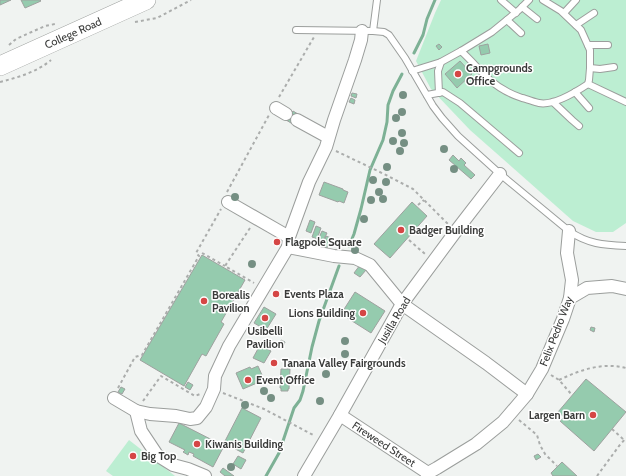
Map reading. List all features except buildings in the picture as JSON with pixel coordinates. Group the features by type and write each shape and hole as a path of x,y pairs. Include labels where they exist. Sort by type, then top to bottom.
{"main road":[{"name":"College Road","path":"0,66 146,0"}],"street":[{"path":"115,394 136,411 150,414 176,416 190,419 197,418 206,407 214,389 215,376 230,346 289,242 309,182 327,142 361,40 368,31"},
{"path":"286,114 327,142"},
{"name":"Jusilla Road","path":"304,476 402,304 500,174"},
{"path":"225,205 256,218 289,242 334,256 356,258 370,265 402,304 486,363 527,394"},
{"name":"Felix Pedro Way","path":"428,474 476,444 503,422 527,394 542,369 570,298 572,280 567,253 569,231"},
{"path":"570,298 587,288 612,286 626,288"},
{"path":"136,411 141,431 156,454 173,466 188,469 205,476"},
{"name":"Fireweed Street","path":"340,414 428,474"}],"lane":[{"path":"368,31 377,0"},
{"path":"501,0 516,12"},
{"path":"412,71 442,62 461,51 492,32 529,0"},
{"path":"564,13 576,0"},
{"path":"461,51 489,79 512,95 540,104 553,102 569,96 588,84 590,50 581,30 564,13 547,1"},
{"path":"522,7 537,19"},
{"path":"576,25 594,13"},
{"path":"507,20 521,33"},
{"path":"296,30 368,31 384,32 389,35 442,118 458,136 500,174 569,231 580,238 591,242 608,245 626,246"},
{"path":"588,45 608,45"},
{"path":"439,93 438,71 442,62"},
{"path":"590,68 600,69 614,66"},
{"path":"588,84 626,102"},
{"path":"427,95 443,92 460,103 519,153"},
{"path":"575,92 589,108"},
{"path":"553,102 579,126"}],"path":[{"path":"135,22 157,18 191,0"},
{"path":"0,82 43,67 56,56"},
{"path":"327,142 363,164 413,189 456,231"},
{"path":"418,205 424,200"},
{"path":"115,394 135,357 142,355 199,256 196,253 225,205"},
{"path":"225,266 256,218"},
{"path":"409,240 434,261"},
{"path":"202,253 263,289"},
{"path":"558,380 587,368 616,366 626,368"},
{"path":"542,369 558,380 572,395"},
{"path":"136,411 161,376 195,396 214,389 264,410 325,441"},
{"path":"511,412 537,435 545,454 557,466"},
{"path":"597,476 625,439 612,429"}],"green space":[{"path":"441,0 626,0 626,223 613,232 596,232 573,221 470,130 431,89 416,61"},
{"name":"Big Top","path":"129,440 175,476 113,476 106,471"}],"waterway":[{"path":"414,53 423,35 427,19 435,0"},
{"path":"349,246 361,209 370,170 383,140 387,122 388,105 393,91 402,74"},
{"path":"266,476 279,453 294,408 300,400 319,321 339,266"}],"place":[{"name":"Campgrounds Office","path":"458,74"},
{"name":"Badger Building","path":"401,230"},
{"name":"Flagpole Square","path":"277,242"},
{"name":"Events Plaza","path":"276,294"},
{"name":"Borealis Pavilion","path":"204,301"},
{"name":"Lions Building","path":"363,313"},
{"name":"Usibelli Pavilion","path":"265,318"},
{"name":"Tanana Valley Fairgrounds","path":"274,363"},
{"name":"Event Office","path":"248,380"},
{"name":"Largen Barn","path":"593,415"},
{"name":"Kiwanis Building","path":"197,444"},
{"name":"Big Top","path":"133,456"}]}
